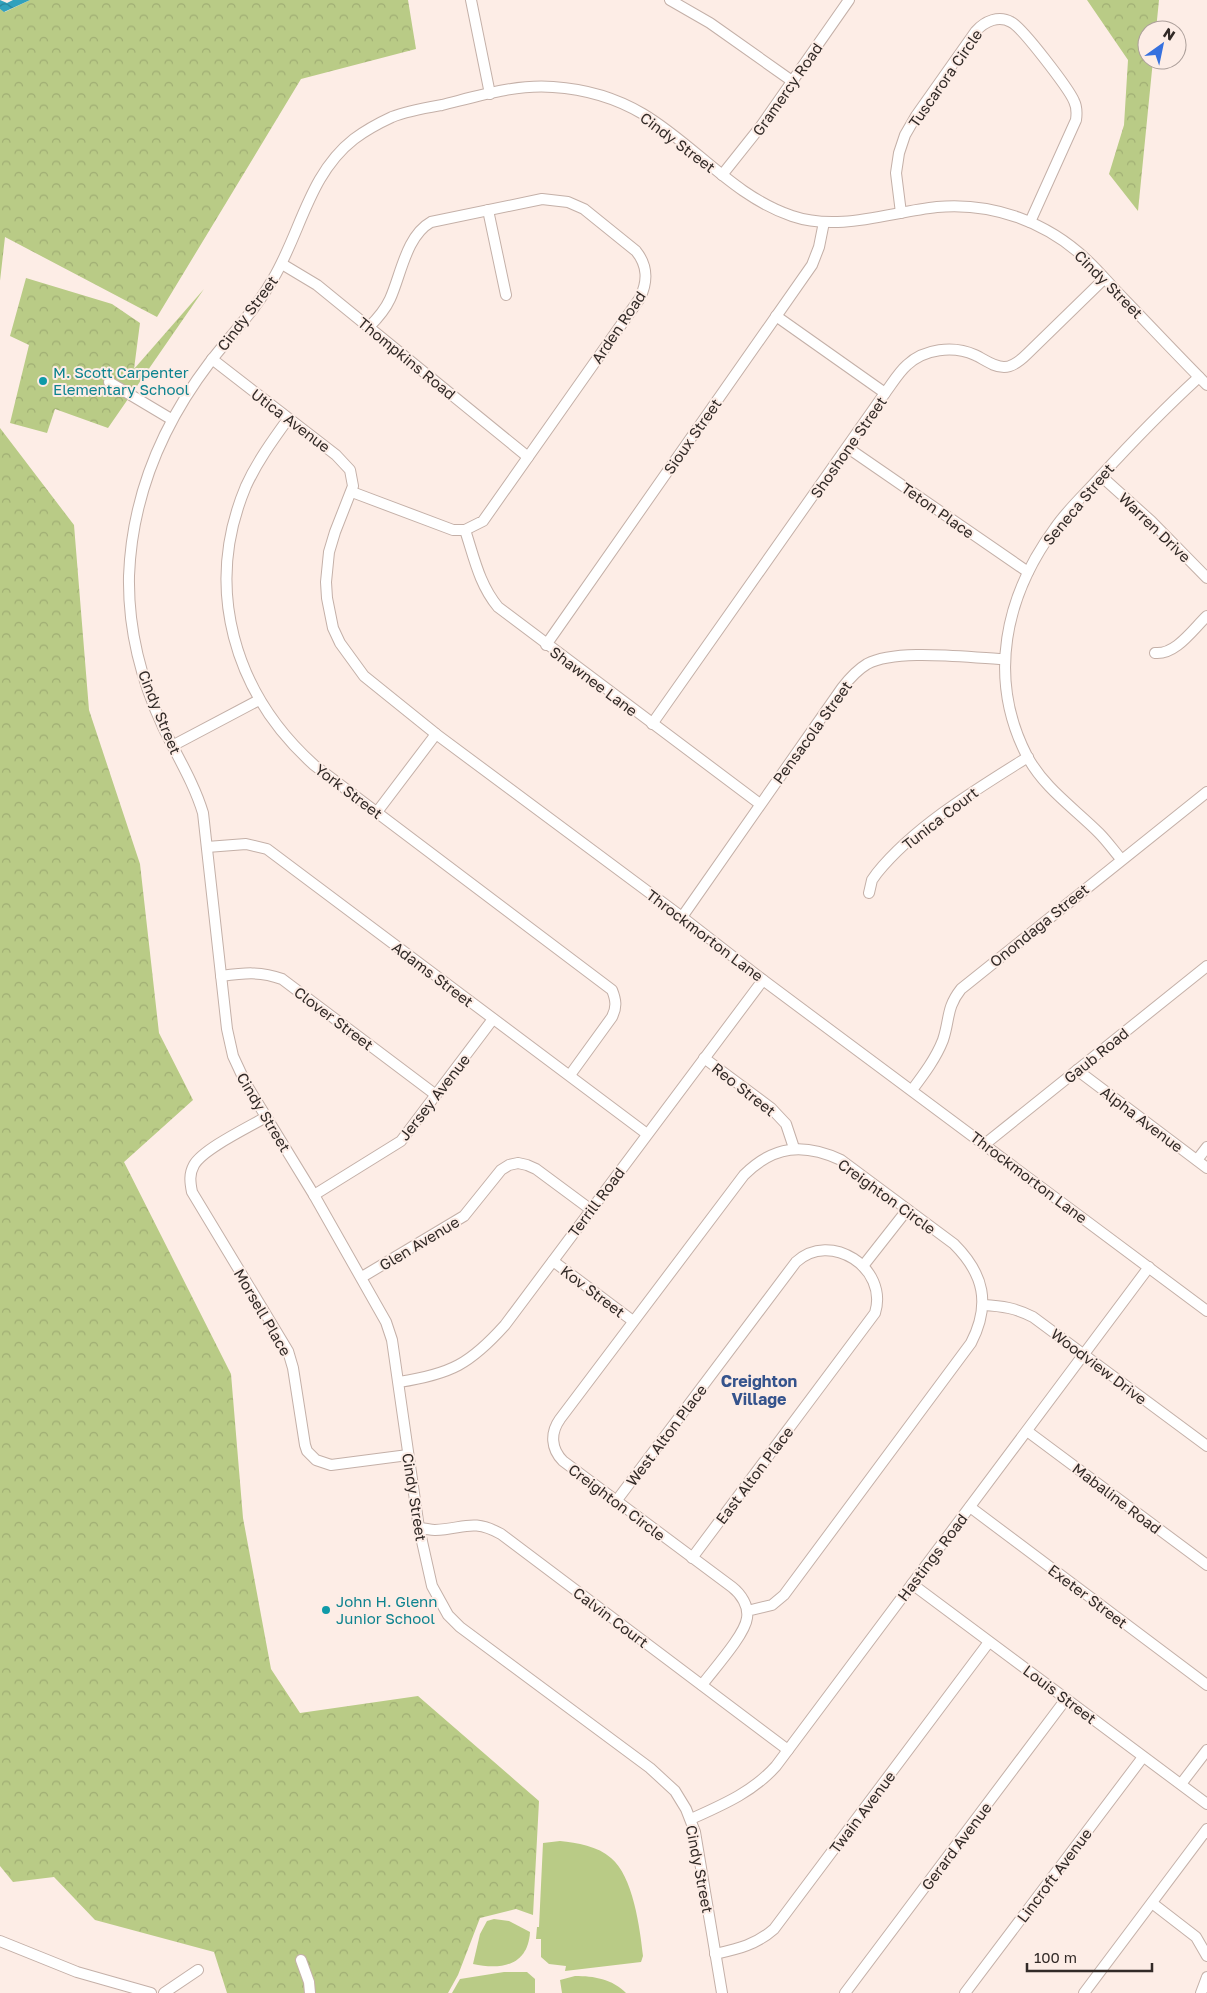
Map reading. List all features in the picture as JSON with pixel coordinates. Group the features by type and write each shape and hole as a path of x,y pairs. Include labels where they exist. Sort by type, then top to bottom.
{"street":[{"path":"471,0 490,94"},
{"path":"670,0 710,23 792,81"},
{"name":"Gramercy Road","path":"722,175 761,126 849,0"},
{"name":"Tuscarora Circle","path":"901,212 896,172 899,153 905,135 916,116 976,30 987,22 1001,19 1012,22 1024,34 1069,93 1076,107 1076,120 1030,222"},
{"name":"Cindy Street","path":"722,1993 699,1848 691,1819 675,1792 659,1775 460,1627 448,1615 432,1586 419,1528 399,1382 392,1340 386,1322 314,1195 246,1084 232,1056 227,1029 203,813 198,795 172,746 156,710 141,668 132,624 129,580 134,527 143,488 153,459 171,419 212,359 258,302 282,264 320,176 334,158 352,141 380,123 402,114 524,88 547,87 582,91 608,98 630,107 655,122 745,192 774,209 798,218 824,222 855,220 931,208 965,206 1003,212 1030,222 1071,246 1207,385"},
{"name":"Arden Road","path":"369,327 388,304 410,247 419,230 431,222 542,198 559,200 577,205 636,251 644,262 646,281 640,298 483,520 465,530"},
{"path":"488,210 506,295"},
{"name":"Sioux Street","path":"546,645 815,259 824,222"},
{"name":"Thompkins Road","path":"282,264 317,285 528,457"},
{"name":"Shoshone Street","path":"652,724 885,393 907,365 920,356 933,351 948,349 962,351 996,366 1012,365 1027,354 1104,279"},
{"path":"776,316 885,393"},
{"name":"Utica Avenue","path":"212,359 343,461 353,478 352,492"},
{"name":"Seneca Street","path":"1121,859 1098,833 1050,787 1028,757 1016,728 1008,700 1004,659 1012,614 1028,572 1055,527 1146,427 1199,377"},
{"path":"109,382 171,419"},
{"name":"York Street","path":"288,419 266,449 246,486 237,513 229,551 227,594 231,626 242,664 259,700 280,730 302,754 612,990 616,1000 616,1010 570,1075"},
{"name":"Teton Place","path":"848,448 1028,572"},
{"name":"Warren Drive","path":"1101,476 1151,521 1207,578"},
{"path":"352,492 445,528 465,530"},
{"name":"Throckmorton Lane","path":"352,492 334,532 326,567 327,598 333,628 346,654 364,676 436,734 1207,1311"},
{"name":"Shawnee Lane","path":"465,530 481,581 488,595 498,607 546,645 760,804"},
{"path":"1155,652 1162,654 1172,649 1207,616"},
{"name":"Pensacola Street","path":"682,917 849,679 868,664 878,659 903,655 1004,659"},
{"path":"172,746 259,700"},
{"path":"377,812 436,734"},
{"name":"Tunica Court","path":"869,893 872,880 881,868 914,837 968,794 1028,757"},
{"name":"Onondaga Street","path":"912,1090 940,1048 946,1031 949,1007 961,988 1207,792"},
{"name":"Adams Street","path":"207,847 246,844 267,849 646,1134"},
{"name":"Gaub Road","path":"985,1144 1207,966"},
{"name":"Clover Street","path":"221,976 249,973 268,974 282,979 436,1095"},
{"name":"Terrill Road","path":"399,1382 440,1374 462,1364 478,1352 505,1325 763,980"},
{"name":"Jersey Avenue","path":"314,1195 401,1141 493,1019"},
{"name":"Reo Street","path":"704,1058 759,1098 780,1116 790,1133 794,1148"},
{"name":"Alpha Avenue","path":"1077,1070 1207,1168"},
{"name":"Morsell Place","path":"266,1116 199,1158 190,1174 192,1192 288,1351 293,1368 307,1451 316,1460 331,1465 408,1456"},
{"path":"1197,1160 1207,1147"},
{"name":"Creighton Circle","path":"794,1148 819,1152 841,1160 907,1210 954,1244 968,1259 979,1279 983,1305 981,1318 971,1343 784,1594 772,1604 747,1612 744,1601 737,1592 559,1457 554,1448 553,1434 557,1424 744,1175 764,1158 794,1148"},
{"name":"Glen Avenue","path":"362,1277 464,1216 494,1176 509,1165 527,1165 590,1209"},
{"path":"863,1266 907,1210"},
{"name":"West Alton Place","path":"617,1500 796,1262 809,1252 825,1249 844,1254 863,1266"},
{"name":"Kov Street","path":"553,1261 633,1321"},
{"name":"East Alton Place","path":"692,1558 875,1313 877,1289 869,1272 863,1266"},
{"name":"Hastings Road","path":"691,1819 745,1792 768,1775 1150,1268"},
{"name":"Woodview Drive","path":"983,1305 1004,1306 1020,1310 1033,1317 1207,1446"},
{"name":"Mabaline Road","path":"1027,1431 1207,1565"},
{"name":"Exeter Street","path":"970,1507 1207,1685"},
{"name":"Calvin Court","path":"419,1528 434,1530 475,1525 494,1530 788,1750"},
{"name":"Louis Street","path":"912,1584 1207,1804"},
{"path":"702,1685 743,1629 747,1612"},
{"name":"Twain Avenue","path":"715,1954 749,1946 765,1937 774,1929 990,1642"},
{"name":"Gerard Avenue","path":"845,1993 1066,1699"},
{"path":"1181,1784 1207,1750"},
{"name":"Lincroft Avenue","path":"965,1993 1143,1756"},
{"path":"1084,1993 1207,1829"},
{"path":"1152,1903 1192,1933 1200,1942 1207,1956"},
{"path":"0,1941 77,1972 151,1993"},
{"path":"301,1960 309,1982 310,1993"},
{"path":"164,1993 198,1970"},
{"path":"1201,1993 1207,1977"}],"green space":[{"path":"30,0 408,0 416,49 301,79 157,317 5,237 0,281 0,9 5,12"},
{"path":"1087,0 1159,0 1157,20 1137,20 1137,70 1152,70 1138,211 1109,174 1124,125 1128,60"},
{"path":"26,278 112,304 140,323 134,369 204,289 108,428 55,409 47,433 10,423 29,345 10,336"},
{"path":"0,428 74,525 89,710 140,864 159,1033 193,1100 124,1162 231,1374 243,1518 271,1669 300,1713 418,1696 539,1801 533,1915 516,1909 480,1918 458,1975 448,1993 227,1993 214,1952 95,1920 54,1877 13,1882 0,1866"},
{"path":"560,1841 594,1848 606,1854 619,1866 634,1903 642,1944 643,1956 641,1962 565,1971 566,1966 549,1964 541,1957 541,1939 536,1939 537,1927 539,1927 543,1843"},
{"path":"494,1919 509,1921 530,1932 524,1952 518,1959 503,1965 483,1966 473,1964 480,1934 487,1921"},
{"path":"504,1972 527,1972 535,1979 535,1993 452,1993 460,1979"},
{"path":"575,1976 609,1981 626,1993 562,1993 560,1980"}],"water":[{"path":"0,0 7,3 13,0 30,0 4,12 0,9"}],"place":[{"name":"M. Scott Carpenter Elementary School","path":"43,381"},
{"name":"John H. Glenn Junior School","path":"326,1610"}],"district":[{"name":"Creighton Village","path":"759,1390"}]}
